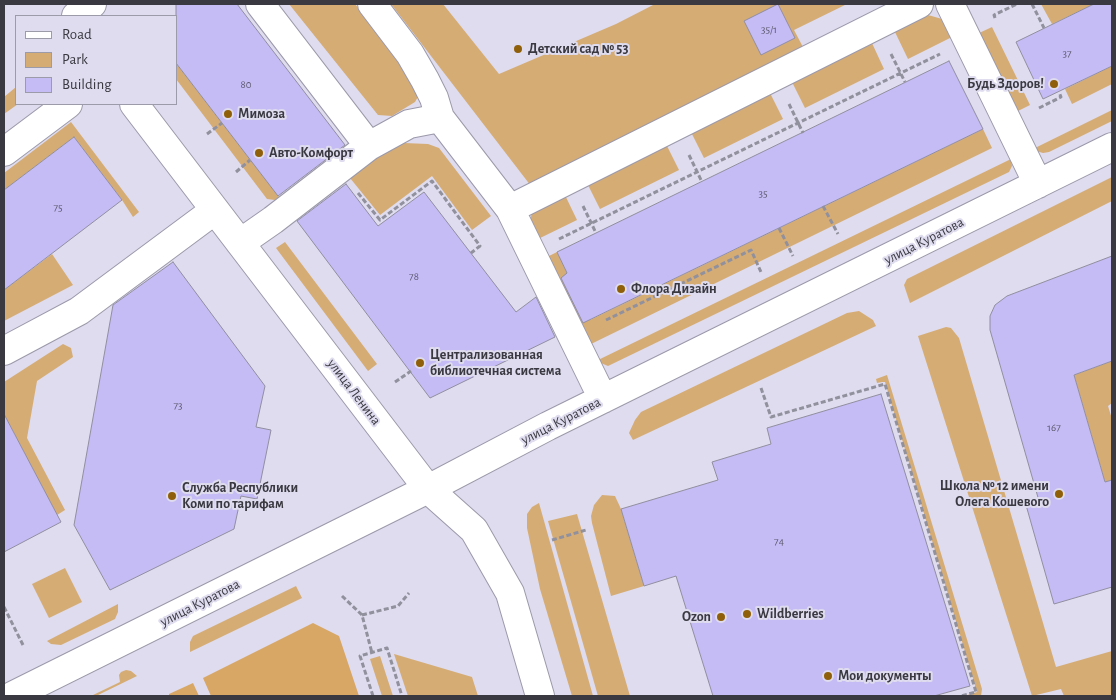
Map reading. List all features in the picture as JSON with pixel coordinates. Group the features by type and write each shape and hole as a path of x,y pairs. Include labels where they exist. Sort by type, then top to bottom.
{"street":[{"path":"58,4 67,15"},
{"path":"77,15 92,4"},
{"path":"260,4 369,146"},
{"path":"372,4 410,54 434,98 440,118 510,209 603,400"},
{"path":"510,209 919,4"},
{"path":"950,4 1038,184"},
{"path":"4,152 67,105"},
{"name":"улица Ленина","path":"135,105 428,489 474,530 510,593 540,696"},
{"path":"240,243 369,146 409,124 440,118"},
{"name":"улица Куратова","path":"12,696 1112,147"},
{"path":"4,351 79,311 215,210"}],"path":[{"path":"998,24 994,15 1017,4"},
{"path":"1032,4 1044,28"},
{"path":"554,242 941,53"},
{"path":"1042,116 1038,108 1061,96 1058,92"},
{"path":"207,134 222,123"},
{"path":"236,172 250,160"},
{"path":"376,215 380,220 432,181 480,246 471,253"},
{"path":"823,206 838,234"},
{"path":"779,228 793,256"},
{"path":"606,320 751,250 762,272"},
{"path":"395,382 411,371"},
{"path":"761,388 771,417 885,384 976,692 961,696"},
{"path":"552,540 586,530"},
{"path":"362,615 398,606 409,593"},
{"path":"342,596 362,615 372,652"},
{"path":"4,607 23,646"},
{"path":"373,696 360,656 386,648 402,696"}],"green space":[{"path":"289,4 355,4 408,69 419,95 415,102 392,116 378,115"},
{"path":"391,4 443,4 499,74 616,24 655,4 847,4 794,30 804,49 531,186"},
{"path":"1041,4 1094,4 1052,24"},
{"path":"928,15 942,19 954,36 908,59 894,30 921,16"},
{"path":"992,27 1030,105 1016,112 977,34"},
{"path":"871,41 884,69 805,108 791,80"},
{"path":"178,66 279,197 275,200 267,199 178,82"},
{"path":"1112,66 1112,84 1072,104 1065,89"},
{"path":"15,88 15,105 17,105 4,114 4,97"},
{"path":"769,91 783,119 704,158 690,130"},
{"path":"1112,110 1112,121 1049,152 1036,151 1035,148"},
{"path":"71,122 139,212 133,217 74,137 4,190 4,173"},
{"path":"983,129 992,148 589,345 545,258 557,252 590,320"},
{"path":"665,142 679,170 600,209 586,181"},
{"path":"404,143 428,144 439,148 491,216 472,230 432,176 380,215 350,178 389,147"},
{"path":"1011,159 1012,166 1009,172 608,366 596,361"},
{"path":"1112,177 1112,201 910,303 904,285 907,279"},
{"path":"564,193 577,220 536,240 530,222 532,212"},
{"path":"285,242 377,364 368,371 276,248"},
{"path":"52,254 73,285 4,321 4,290"},
{"path":"859,311 873,320 876,326 633,440 629,433 641,412 847,313"},
{"path":"946,327 951,328 959,338 1056,667 1112,651 1112,696 1064,696 1061,689 1032,696 918,336"},
{"path":"63,344 71,348 73,357 37,381 27,438 65,510 57,515 4,414 4,382"},
{"path":"1112,361 1112,403 1108,406 1112,419 1112,480 1105,482 1074,375"},
{"path":"887,375 982,689 981,696 964,696 977,692 885,382 877,383 876,379"},
{"path":"602,495 615,496 621,509 644,586 611,596 591,516 594,505"},
{"path":"539,503 593,696 572,696 540,589 527,528 527,514 532,507"},
{"path":"577,514 630,696 598,696 548,521"},
{"path":"65,568 82,602 49,618 32,584"},
{"path":"296,586 302,598 190,652 190,642 193,636"},
{"path":"118,604 118,612 115,619 61,645 51,644 47,641"},
{"path":"394,654 472,677 478,696 408,696"},
{"path":"380,656 393,696 382,696 370,659"},
{"path":"126,670 131,671 137,676 96,696 91,696 120,682 119,675"}],"shaded area":[{"path":"313,623 339,636 359,696 211,696 203,678"},
{"path":"193,683 199,696 169,696 169,694"}],"building":[{"path":"176,4 237,4 345,145 278,196 178,66 178,15 176,15"},
{"path":"778,4 795,38 761,55 744,21"},
{"path":"1094,4 1112,4 1112,66 1043,99 1016,42"},
{"path":"949,61 983,129 583,323 561,278 567,273 557,252"},
{"path":"74,137 122,200 4,290 4,190"},
{"path":"346,184 378,226 424,192 516,312 536,297 555,337 430,398 297,221"},
{"path":"1112,256 1112,361 1074,375 1105,482 1112,480 1112,587 1054,604 1026,505 1039,501 990,330 990,316 995,305 1007,296"},
{"path":"173,262 265,386 256,427 271,430 257,499 241,496 234,529 110,590 74,525 113,305"},
{"path":"881,394 970,686 934,696 713,696 676,576 644,586 621,509 718,480 712,462 771,444 767,428"},
{"path":"4,414 61,522 4,552"}],"place":[{"name":"Детский сад № 53","path":"518,49"},
{"name":"Будь Здоров!","path":"1054,84"},
{"name":"Мимоза","path":"228,114"},
{"name":"Авто-Комфорт","path":"259,153"},
{"name":"Флора Дизайн","path":"621,289"},
{"name":"Централизованная библиотечная система","path":"420,363"},
{"name":"Школа № 12 имени Олега Кошевого","path":"1059,494"},
{"name":"Служба Республики Коми по тарифам","path":"172,496"},
{"name":"Wildberries","path":"747,614"},
{"name":"Ozon","path":"721,617"},
{"name":"Мои документы","path":"828,676"}]}
